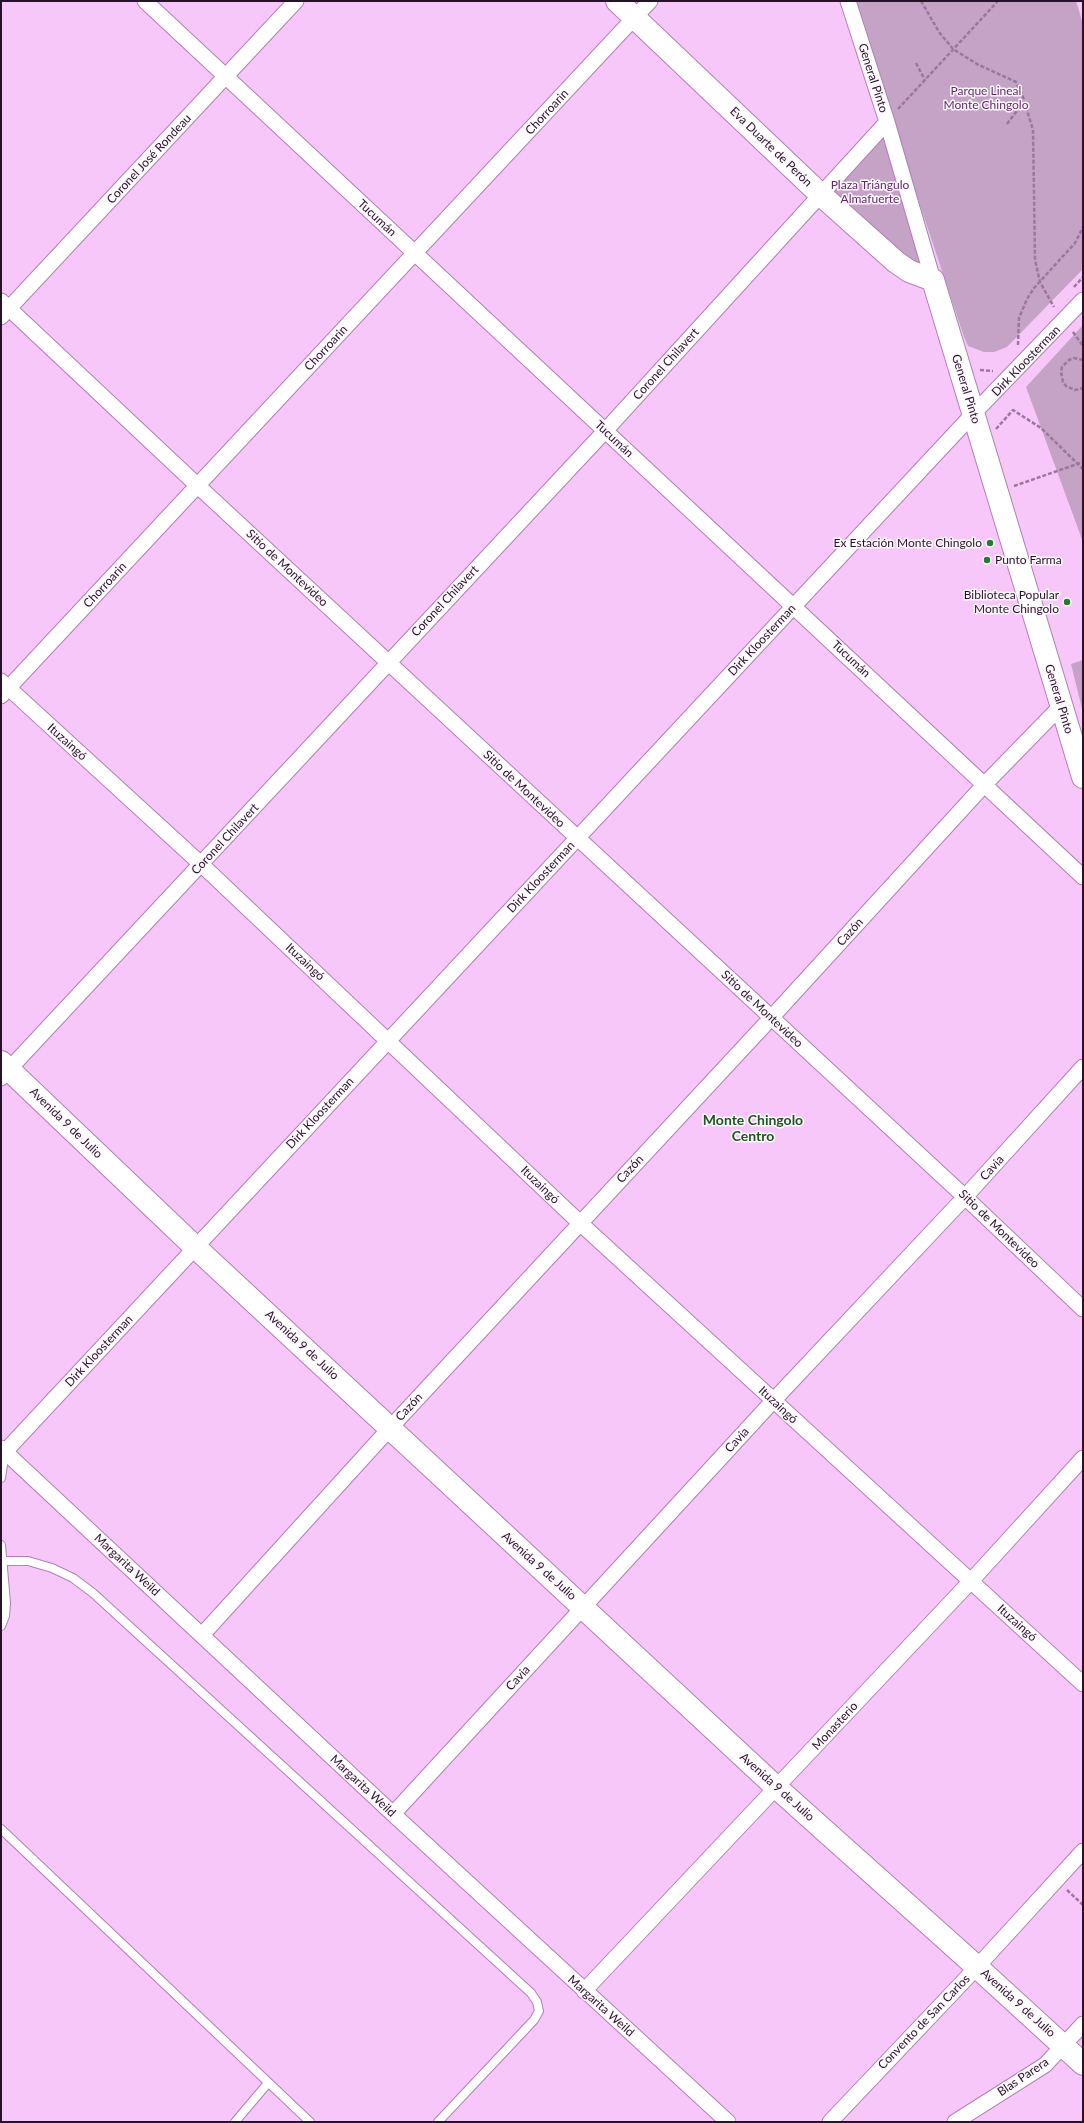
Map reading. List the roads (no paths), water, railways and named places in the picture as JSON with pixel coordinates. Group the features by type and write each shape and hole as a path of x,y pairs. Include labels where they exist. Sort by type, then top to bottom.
{"street":[{"name":"Tucumán","path":"145,1 1083,876"},
{"name":"Coronel José Rondeau","path":"4,309 296,1"},
{"name":"Eva Duarte de Perón","path":"617,1 820,194 896,262 909,271 933,280"},
{"name":"Chorroarin","path":"3,689 198,486 650,1"},
{"name":"General Pinto","path":"848,1 887,122 973,414 1083,777"},
{"name":"Coronel Chilavert","path":"4,1070 202,865 605,431 887,122"},
{"name":"Dirk Kloosterman","path":"2,1452 973,414 1083,300"},
{"name":"Sitio de Montevideo","path":"4,309 389,662 965,1197 1083,1309"},
{"name":"Ituzaingó","path":"3,689 202,865 580,1223 1083,1684"},
{"name":"Cazón","path":"202,1635 391,1427 771,1018 985,784 1061,706"},
{"name":"Cavia","path":"393,1814 773,1400 965,1197 1083,1067"},
{"name":"Avenida 9 de Julio","path":"4,1070 391,1427 777,1788 1064,2045 1083,2064"},
{"name":"Margarita Weild","path":"2,1452 202,1635 584,1992 728,2122"},
{"name":"Monasterio","path":"584,1992 777,1788 1083,1458"},
{"name":"Convento de San Carlos","path":"830,2122 977,1967 1083,1851"},
{"name":"Blas Parera","path":"954,2122 1045,2065 1083,2024"}],"lane":[{"path":"1,1478 2,1452"},
{"path":"1,1545 5,1616 1,1626"},
{"path":"2,1560 28,1560 52,1568 73,1578 93,1593 531,1993 538,2002 539,2011 534,2020 438,2122"},
{"path":"1,1829 310,2122"},
{"path":"235,2122 268,2083"}],"place":[{"name":"Ex Estación Monte Chingolo","path":"990,543"},
{"name":"Punto Farma","path":"987,560"},
{"name":"Biblioteca Popular Monte Chingolo","path":"1067,602"}],"district":[{"name":"Monte Chingolo Centro","path":"753,1128"}],"park label":[{"name":"Parque Lineal Monte Chingolo","path":"986,98"},
{"name":"Plaza Triángulo Almafuerte","path":"870,192"}]}
